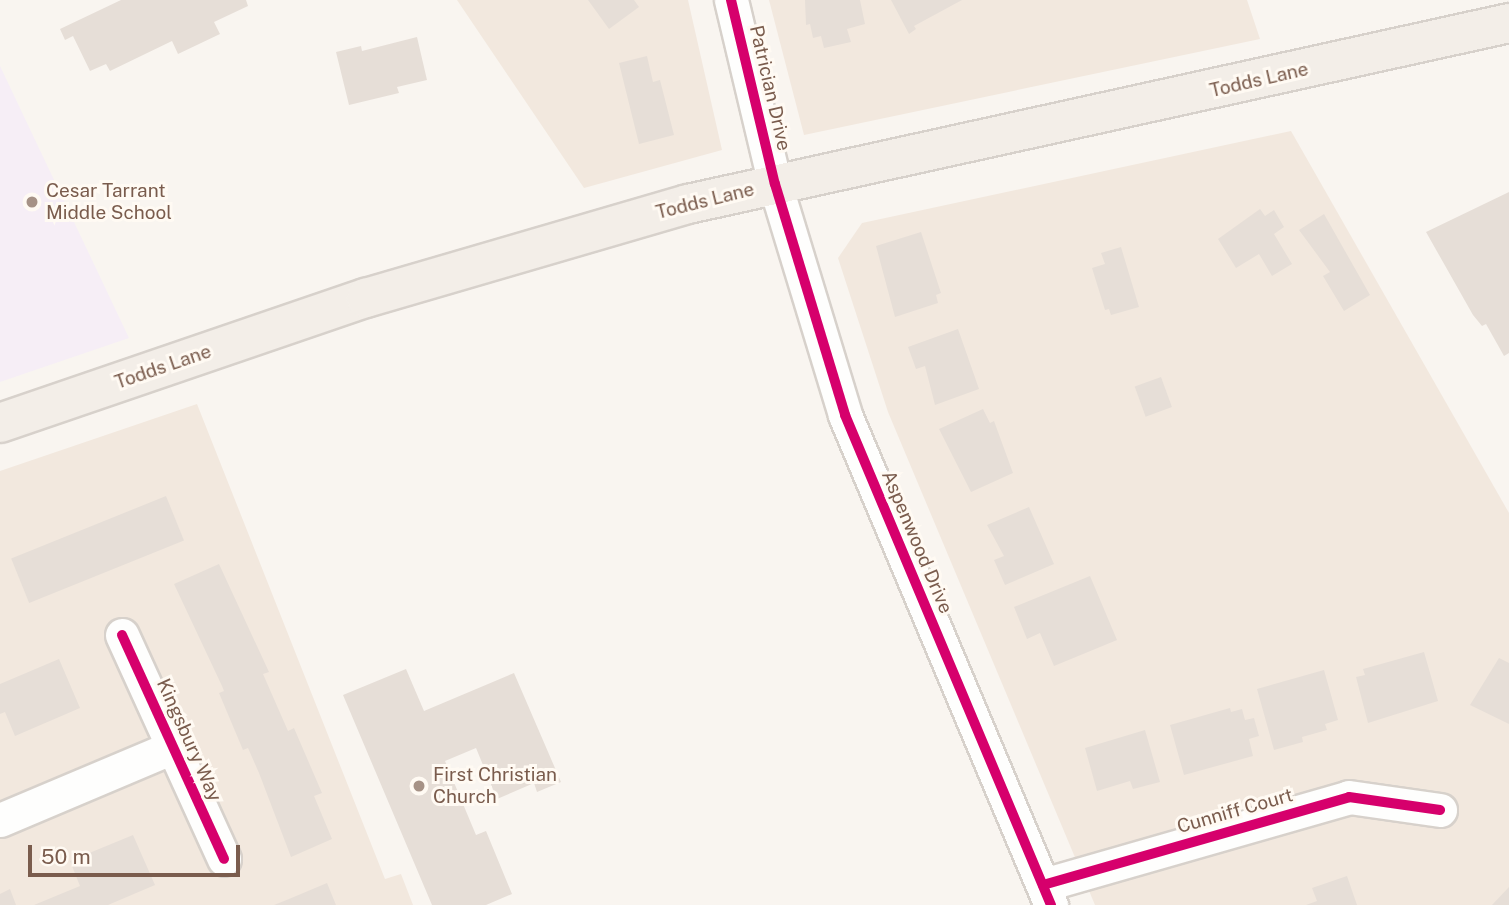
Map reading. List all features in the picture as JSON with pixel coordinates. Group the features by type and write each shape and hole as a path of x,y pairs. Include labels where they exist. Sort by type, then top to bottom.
{"main road":[{"name":"Todds Lane","path":"0,423 366,298 688,204 1509,23"}],"street":[{"name":"Patrician Drive","path":"731,0 775,184"},
{"name":"Aspenwood Drive","path":"775,184 845,415 1047,895"},
{"name":"Kingsbury Way","path":"122,635 224,859"},
{"name":"Kingsbury Way","path":"0,820 173,747"},
{"name":"Cunniff Court","path":"1047,895 1349,797 1440,810"}],"shaded area":[{"path":"457,0 688,0 722,150 584,188"},
{"path":"769,0 1247,0 1260,39 804,135"},
{"name":"Cesar Tarrant Middle School","path":"0,66 129,338 0,382"},
{"path":"1291,131 1509,513 1509,905 1095,905 888,412 838,258 862,223"},
{"path":"197,404 385,879 401,874 413,905 0,905 0,471"}],"building":[{"path":"121,0 246,0 248,6 214,22 220,34 178,54 172,41 110,71 106,64 90,71 73,36 65,40 60,29"},
{"path":"588,0 634,0 639,7 609,29"},
{"path":"805,0 860,0 865,24 847,29 851,42 824,48 821,36 813,38 810,24 806,25"},
{"path":"891,0 962,0 914,26 916,29 909,34"},
{"path":"417,37 427,80 397,87 399,93 349,105 336,52 361,46 362,51"},
{"path":"647,56 653,82 660,80 674,135 639,144 619,63"},
{"path":"1509,192 1509,353 1504,356 1486,324 1482,326 1473,315 1426,232"},
{"path":"1260,209 1265,216 1274,210 1284,227 1274,234 1292,264 1272,276 1259,254 1236,268 1218,239"},
{"path":"1324,214 1370,295 1344,311 1323,276 1330,272 1299,230"},
{"path":"921,232 941,293 936,295 938,303 895,317 876,246"},
{"path":"1121,247 1139,307 1111,315 1109,309 1105,310 1092,268 1105,264 1101,253"},
{"path":"958,329 979,389 935,405 925,366 916,369 908,347"},
{"path":"1161,377 1172,407 1146,417 1135,387"},
{"path":"983,409 990,423 994,421 1013,473 971,492 939,429"},
{"path":"166,496 184,541 29,603 11,559"},
{"path":"1029,507 1054,564 1005,585 994,560 1004,556 987,525"},
{"path":"219,564 269,672 263,674 288,731 294,728 322,793 314,796 332,839 291,857 259,773 248,748 243,750 219,693 224,691 222,686 174,584"},
{"path":"1090,576 1117,640 1054,666 1040,633 1027,639 1014,607"},
{"path":"1424,652 1438,701 1368,723 1356,677 1365,675 1363,669"},
{"path":"1499,658 1509,663 1509,724 1470,705"},
{"path":"59,659 80,708 15,736 5,712 0,714 0,684"},
{"name":"First Christian Church","path":"406,669 424,711 514,673 561,782 537,792 534,783 497,799 476,748 445,761 476,835 486,831 512,894 486,905 432,905 343,695"},
{"path":"1324,670 1338,720 1325,724 1327,730 1302,737 1303,742 1274,750 1257,689"},
{"path":"1230,708 1231,712 1242,709 1245,720 1254,718 1259,736 1249,739 1253,756 1184,775 1170,725"},
{"path":"1145,730 1160,782 1133,789 1130,781 1097,791 1085,748"},
{"path":"133,835 155,885 108,905 34,905 80,886 70,861"},
{"path":"1347,876 1357,905 1306,905 1317,901 1312,888"},
{"path":"327,883 336,905 274,905 289,899"},
{"path":"1509,887 1509,905 1492,905"},
{"path":"10,889 16,905 0,905 0,894"}],"cycle path":[{"path":"731,0 775,184 845,415 1051,905"},
{"path":"122,635 224,859"},
{"path":"1043,885 1349,797 1440,810"}],"place":[{"name":"Cesar Tarrant Middle School","path":"32,202"},
{"name":"First Christian Church","path":"419,786"}]}
